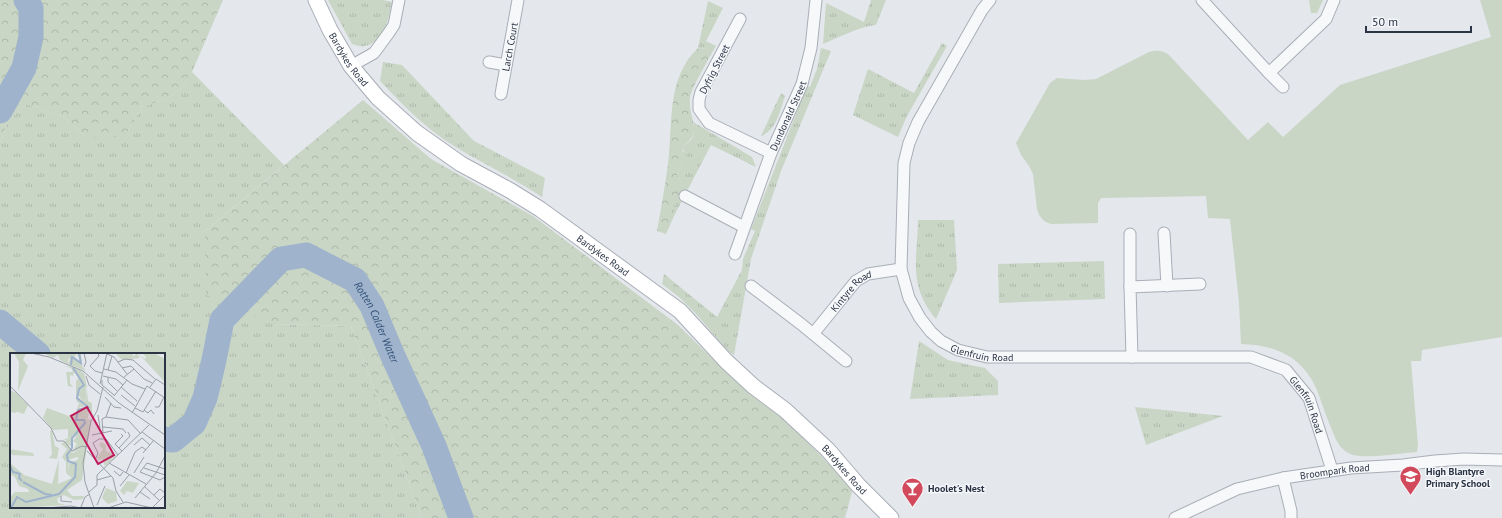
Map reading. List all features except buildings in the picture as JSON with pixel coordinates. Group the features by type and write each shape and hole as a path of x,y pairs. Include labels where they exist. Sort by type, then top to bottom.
{"main road":[{"name":"Bardykes Road","path":"316,0 330,30 351,66 378,98 417,134 461,164 511,191 540,209 680,312 726,361 753,386 785,410 828,450 858,485 891,518"}],"street":[{"path":"351,66 374,53 388,34 394,25 399,0"},
{"name":"Larch Court","path":"501,94 518,0"},
{"name":"Dundonald Street","path":"735,254 772,153 802,84 811,46 816,0"},
{"name":"Glenfruin Road","path":"990,0 982,10 918,122 909,143 904,163 901,268 910,298 920,318 931,332 958,350 987,357 1251,357 1286,370 1309,398 1332,470"},
{"path":"1202,0 1283,87"},
{"path":"1269,73 1326,19 1334,0"},
{"name":"Dyfrig Street","path":"740,19 701,92 699,109 709,122 772,153"},
{"path":"489,62 506,65"},
{"path":"685,196 744,227"},
{"path":"1164,233 1167,286"},
{"path":"1130,234 1132,357"},
{"name":"Kintyre Road","path":"813,334 856,281 868,274 901,268"},
{"path":"1130,287 1200,284"},
{"path":"752,286 846,361"},
{"name":"Broompark Road","path":"1175,518 1237,489 1283,478 1351,468 1464,459 1502,460"},
{"path":"1283,478 1291,511 1290,518"}],"green space":[{"path":"0,0 223,0 192,72 182,88 168,98 142,107 128,131 110,138 88,138 62,116 26,104 9,120 0,142"},
{"path":"328,0 383,0 392,2 387,22 381,35 371,44 361,46 352,44"},
{"path":"871,0 886,0 876,25 856,30 823,44 826,3 864,22"},
{"path":"1309,0 1323,0 1317,13 1311,13"},
{"path":"1480,0 1502,0 1502,337 1422,350 1421,361 1411,361 1418,445 1417,452 1359,456 1345,451 1337,442 1317,390 1311,378 1304,369 1295,361 1276,350 1241,344 1239,303 1230,219 1208,218 1206,196 1101,198 1098,203 1098,223 1051,224 1044,221 1039,215 1033,174 1021,155 1016,143 1050,83 1057,78 1084,80 1096,79 1149,52 1161,51 1168,54 1248,140 1268,122 1283,137 1340,85 1491,37"},
{"path":"708,1 723,8 706,41 716,46 710,56 707,49 698,48"},
{"path":"942,43 947,46 907,116 898,137 853,115 868,69 914,93"},
{"path":"698,48 707,49 710,56 695,84 690,98 694,125 693,136 683,146 682,151 687,156 684,163 680,166 677,175 681,182 681,190 674,206 674,216 666,234 657,231 668,164 673,102 681,73 688,60"},
{"path":"821,48 831,51 781,171 751,259 734,355 728,351 679,297 662,284 664,274 717,317 742,270 743,259 755,231 751,229 807,86 810,87 817,69"},
{"path":"383,62 402,65 474,141 545,178 542,197 454,146 424,124 380,81"},
{"path":"192,72 284,165 205,231 273,324 351,326 422,518 0,518 0,142 9,120 26,104 62,116 88,138 128,131 142,107 168,98 182,88"},
{"path":"781,93 785,96 777,119 771,129 761,136"},
{"path":"363,100 431,159 533,216 678,325 731,377 785,420 853,488 845,518 422,518 351,326 273,324 206,295 205,231"},
{"path":"693,122 752,157 756,167 711,145 674,216 674,206 681,182 677,175 680,166 684,163 683,146 692,139 693,136"},
{"path":"918,220 954,220 957,270 936,319 924,301 917,280 916,258"},
{"path":"1104,261 1105,299 999,303 998,264"},
{"path":"919,341 948,360 985,368 998,381 998,395 910,399"},
{"path":"1135,407 1223,416 1146,445"}],"waterway":[{"name":"Rotten Calder Water","path":"0,111 24,68 31,37 31,8 26,0"},
{"name":"Rotten Calder Water","path":"165,439 173,440 194,423 205,398 222,320 281,259 306,255 355,280 372,306 434,446 461,518"},
{"name":"Rotten Calder Water","path":"0,322 37,353"}],"place":[{"name":"High Blantyre Primary School","path":"1410,496"},
{"name":"Hoolet's Nest","path":"913,508"}]}
